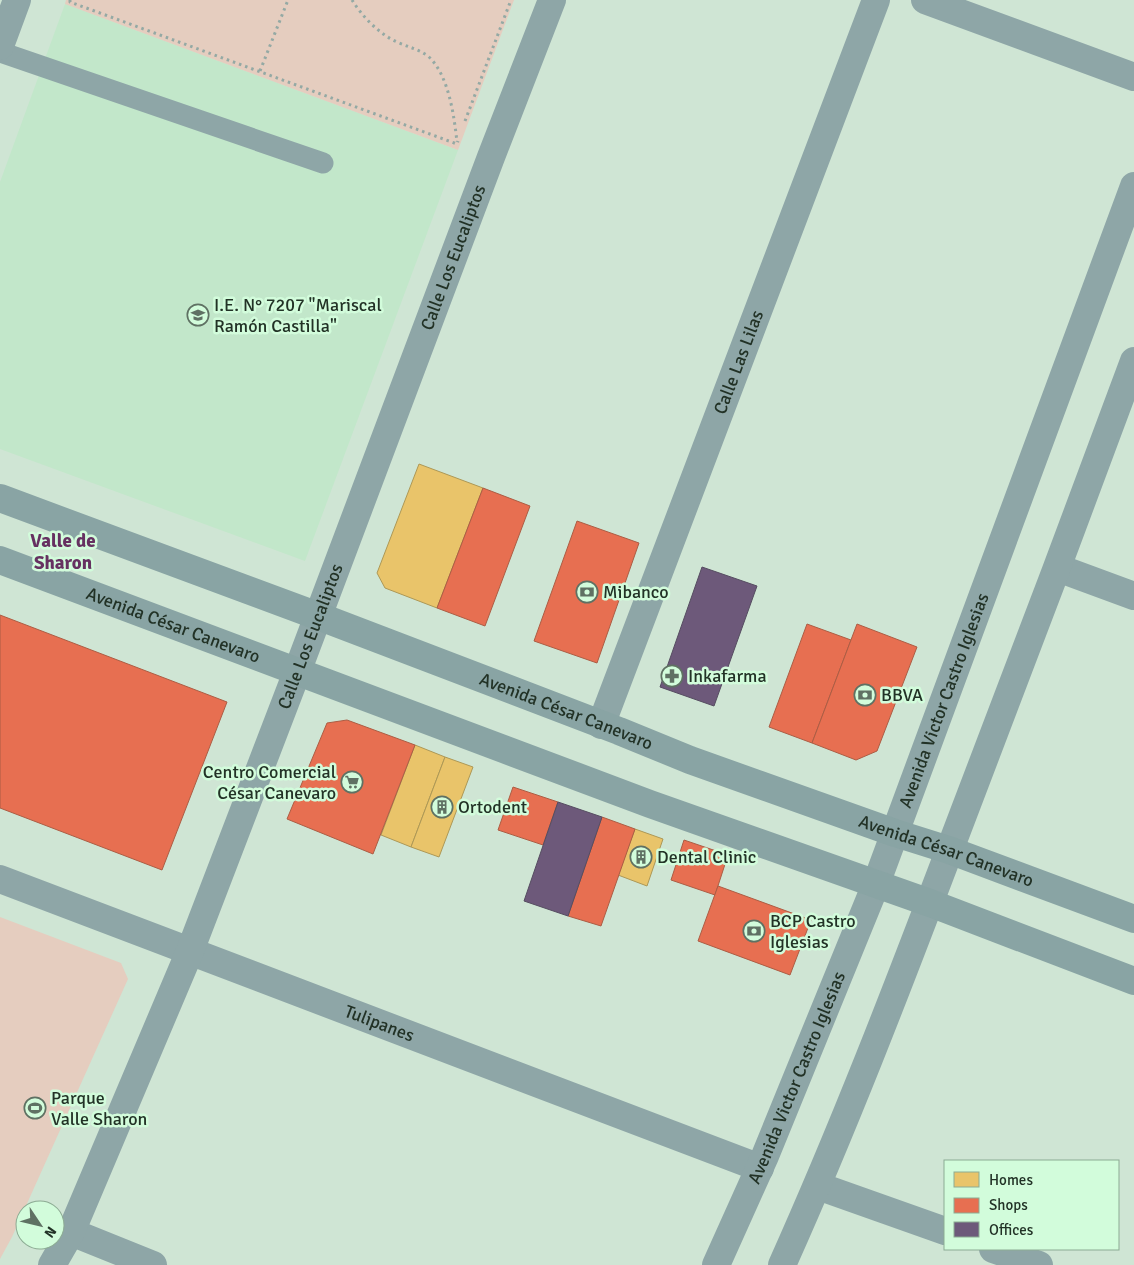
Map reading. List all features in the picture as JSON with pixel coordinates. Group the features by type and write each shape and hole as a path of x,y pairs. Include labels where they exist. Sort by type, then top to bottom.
{"main road":[{"name":"Avenida César Canevaro","path":"0,498 318,616 690,760 895,833 950,850 1134,919"},
{"name":"Avenida César Canevaro","path":"0,560 640,800 930,903 1134,981"}],"street":[{"path":"0,46 17,0"},
{"name":"Calle Los Eucaliptos","path":"52,1265 71,1232 190,951 552,0"},
{"name":"Calle Las Lilas","path":"601,725 876,0"},
{"path":"925,0 1134,77"},
{"name":"Avenida Victor Castro Iglesias","path":"716,1265 760,1168 876,884 1134,186"},
{"path":"782,1265 818,1186 930,903 1058,568 1134,361"},
{"path":"1058,568 1134,596"},
{"name":"Tulipanes","path":"0,879 760,1168"},
{"path":"818,1186 944,1231"},
{"path":"71,1232 153,1265"},
{"path":"997,1250 1039,1265"}],"lane":[{"path":"0,52 323,163"}],"path":[{"path":"260,71 288,0"},
{"path":"352,0 358,10 376,27 395,41 417,49 429,58 441,74 449,94 457,144"},
{"path":"464,126 511,0"},
{"path":"70,1 491,157"},
{"path":"457,144 460,135"}],"shaded area":[{"path":"66,0 514,0 458,150 65,4"},
{"name":"I.E. N° 7207 \"Mariscal Ramón Castilla\"","path":"65,4 458,150 305,561 0,449 0,182"},
{"name":"Parque Valle Sharon","path":"0,917 121,963 128,979 29,1200 15,1200 15,1230 0,1259"}],"building: Homes":[{"path":"419,464 483,488 437,608 385,588 377,573"},
{"path":"415,745 445,757 411,847 381,835"},
{"name":"Ortodent","path":"445,757 473,767 439,857 411,847"},
{"name":"Dental Clinic","path":"635,829 663,839 647,886 618,875"}],"building: Shops":[{"path":"483,488 530,506 485,626 437,608"},
{"name":"Mibanco","path":"577,521 639,543 597,663 534,641"},
{"path":"0,615 227,702 162,870 0,808"},
{"path":"807,624 851,640 812,743 769,727"},
{"name":"BBVA","path":"857,624 917,647 877,751 856,760 812,743"},
{"name":"Centro Comercial César Canevaro","path":"347,720 415,745 373,854 287,819 327,723"},
{"path":"513,787 558,802 543,845 498,830"},
{"path":"602,817 635,829 601,926 568,916"},
{"path":"684,840 728,855 715,895 671,880"},
{"name":"BCP Castro Iglesias","path":"718,886 811,920 790,975 698,941"}],"building: Offices":[{"path":"702,567 757,586 714,706 660,687"},
{"path":"558,802 602,817 568,916 524,901"}],"place":[{"name":"I.E. N° 7207 \"Mariscal Ramón Castilla\"","path":"198,315"},
{"name":"Mibanco","path":"587,592"},
{"name":"Inkafarma","path":"672,676"},
{"name":"BBVA","path":"865,695"},
{"name":"Centro Comercial César Canevaro","path":"352,782"},
{"name":"Ortodent","path":"442,807"},
{"name":"Dental Clinic","path":"641,857"},
{"name":"BCP Castro Iglesias","path":"754,931"},
{"name":"Parque Valle Sharon","path":"35,1108"}],"district":[{"name":"Valle de Sharon","path":"63,551"}]}
